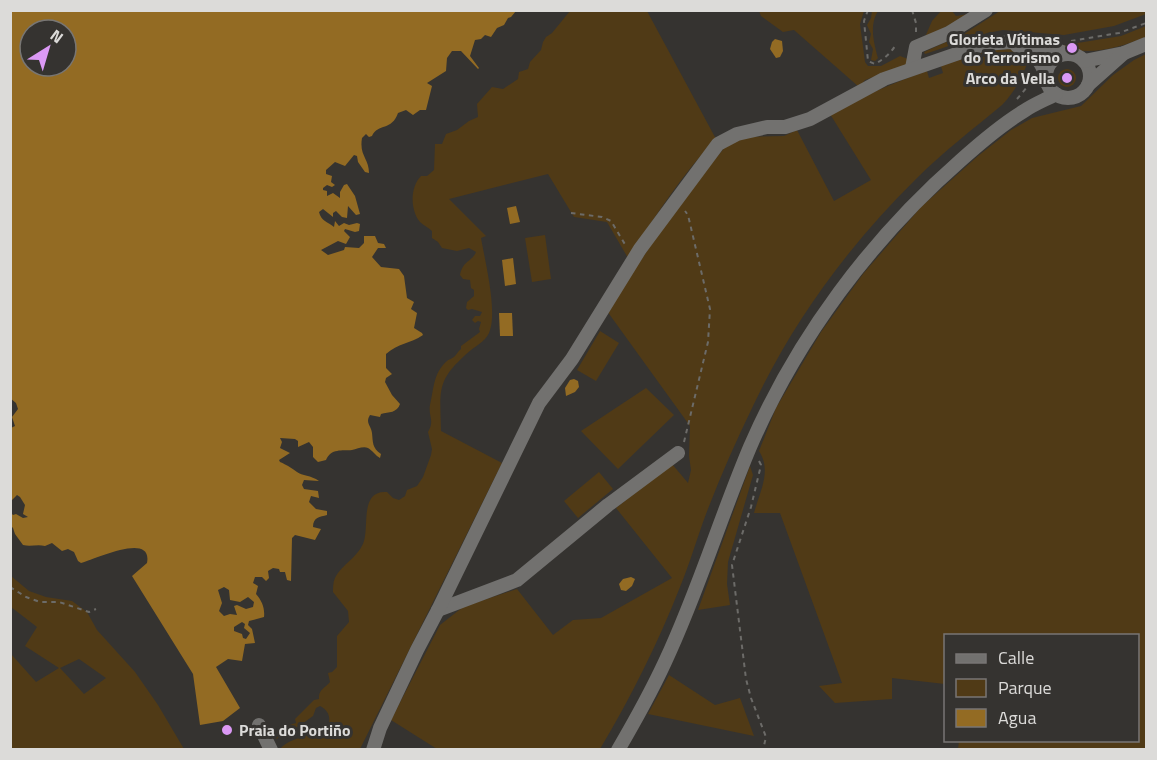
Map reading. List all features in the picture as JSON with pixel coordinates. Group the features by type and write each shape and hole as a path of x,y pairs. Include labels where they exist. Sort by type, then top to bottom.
{"street":[{"path":"912,68 915,47 949,33 986,10"},
{"path":"1010,42 1032,52 1038,59 1050,85 1070,98 1083,91 1124,53"},
{"path":"373,750 380,729 412,660 539,403 572,359 633,259 718,144 737,134 767,127 785,127 810,119 884,79 985,44 1010,42 1047,46 1079,57 1084,61 1089,72 1088,85"},
{"path":"1084,61 1124,53 1146,44"},
{"path":"1050,85 1047,69 1055,58 1068,54"},
{"path":"618,750 665,662 762,421 803,347 848,281 885,234 932,185 1019,106 1050,85"},
{"path":"438,610 517,580 608,505 678,453"},
{"path":"260,725 271,750"}],"path":[{"path":"868,10 864,21 868,61 875,64 879,62 890,54 895,46"},
{"path":"912,10 916,23 915,47"},
{"path":"1047,46 1119,33 1146,22"},
{"path":"1019,106 1038,59"},
{"path":"674,201 688,215 710,309 708,342 683,448 678,453"},
{"path":"571,213 602,217 611,221 633,259"},
{"path":"750,448 761,465 751,507 732,565 746,678 766,737 763,750"},
{"path":"10,587 40,602 59,602 89,612 96,609"}],"green space":[{"path":"1146,10 1146,14 1114,26 1064,35 1003,30 987,33 925,54 924,52 964,34 1000,11"},
{"path":"570,11 647,11 716,139 680,182 628,258 607,222 574,217 548,174 449,199 486,236 481,238 490,285 492,321 485,339 460,360 446,377 442,386 440,404 441,431 502,463 360,749 280,749 290,741 328,727 328,715 320,706 316,708 313,716 286,734 276,739 272,733 296,723 295,719 314,700 319,699 321,691 330,682 328,673 337,667 337,636 349,622 348,611 333,592 335,578 362,547 367,509 373,496 387,492 399,500 405,496 407,490 417,486 423,477 432,449 428,432 431,424 430,405 437,376 442,366 455,356 461,346 480,332 481,322 475,323 472,320 475,316 480,316 482,312 466,308 467,302 474,296 474,290 471,288 470,280 463,279 460,275 463,266 476,252 469,248 457,251 442,248 432,238 432,231 420,222 414,211 415,186 421,176 427,176 434,170 435,144 442,144 446,134 478,117 477,104 492,87 503,89 518,79 519,72 528,69 530,62 541,50 546,37"},
{"path":"759,11 864,11 860,24 865,62 868,66 881,66 900,56 908,59 906,65 865,80 859,87 794,30 783,32 761,16"},
{"path":"872,11 878,11 873,28 878,58 875,61 871,60 873,49 869,42 871,34 867,25"},
{"path":"941,11 952,11 956,16 968,14 925,37 932,21"},
{"path":"1146,26 1146,37 1114,48 1081,51 1059,46 1121,36"},
{"path":"1008,49 1023,51 1030,55 1022,76 1011,94 1002,105 926,169 891,204 824,285 786,344 728,459 672,608 633,690 600,749 437,749 391,720 440,625 463,607 517,589 553,635 573,620 601,618 672,578 616,508 672,464 688,483 691,470 690,426 607,311 681,200 726,146 744,137 784,136 797,130 834,201 871,180 830,114 890,85 927,71 929,78 943,73 941,66 987,51"},
{"path":"1146,54 1146,749 958,749 959,742 1139,742 1139,634 944,634 944,684 892,678 892,699 835,703 819,686 842,683 780,513 754,513 765,474 765,466 759,451 776,408 821,332 863,274 921,207 1011,130 1032,118 1081,106 1113,75"},
{"path":"1063,69 1071,69 1076,74 1074,85 1063,87 1058,82 1058,74"},
{"path":"545,235 551,279 532,282 525,238"},
{"path":"600,331 619,343 596,381 577,370"},
{"path":"646,388 674,415 618,469 581,431"},
{"path":"750,466 753,475 728,562 727,584 730,605 698,610"},
{"path":"599,472 613,489 578,518 564,501"},
{"path":"11,576 29,591 46,597 72,601 87,612 97,630 135,672 184,749 11,749 11,654 36,682 59,668 25,646 37,627 11,607","holes":["79,659 106,678 84,694 60,668"]},
{"path":"669,675 715,705 740,698 754,736 648,714"}],"water":[{"path":"11,10 516,11 504,25 497,28 491,37 485,35 475,40 470,56 478,69 461,51 452,51 447,58 446,71 427,83 432,86 426,110 420,110 413,115 406,110 398,113 389,125 378,129 372,136 369,137 366,134 362,138 362,149 369,173 365,172 357,156 354,155 345,166 335,162 326,170 326,174 332,176 331,182 335,185 332,187 327,185 323,188 327,191 327,196 333,193 340,198 340,192 347,184 355,196 360,214 356,215 348,206 347,218 342,217 336,211 333,217 323,209 319,212 321,217 334,227 335,221 339,226 344,223 360,224 359,231 345,229 344,231 350,237 346,244 338,241 321,250 328,255 344,250 345,247 359,248 364,243 364,236 375,236 378,243 384,244 386,248 378,248 372,257 381,267 399,269 404,276 407,298 414,302 411,309 417,313 414,328 423,335 386,354 386,368 392,374 386,378 385,382 400,404 395,411 381,414 380,417 370,415 368,422 374,445 381,454 380,458 364,447 334,452 326,460 318,462 313,457 313,447 309,442 298,447 298,441 295,439 280,438 282,442 280,448 290,453 279,460 280,462 319,481 304,480 302,485 304,489 318,491 319,498 311,496 309,502 316,509 327,511 327,515 314,521 313,527 321,529 315,540 295,535 292,538 291,581 287,580 285,572 273,568 268,571 269,578 266,581 262,577 255,577 253,583 258,586 256,594 263,605 264,617 249,621 248,625 252,629 255,643 245,644 242,661 228,659 216,667 240,708 223,721 200,725 193,674 132,576 147,563 146,554 141,549 121,550 81,563 74,552 68,549 62,551 52,543 45,546 23,545 15,534 11,526 11,513 23,518 28,517 23,514 25,505 20,497 17,495 10,502 11,428 15,426 12,417 18,409 16,403 10,398","holes":["224,587 229,590 230,600 240,602 248,597 254,602 253,607 246,609 237,605 234,606 237,615 224,616 219,611 222,603 218,590","242,622 245,624 244,628 250,633 246,639 242,634 234,631 234,627"]},
{"path":"775,39 782,41 783,51 780,57 776,58 770,49"},
{"path":"516,206 520,222 510,224 507,208"},
{"path":"513,258 516,284 505,286 502,260"},
{"path":"499,313 512,313 513,336 500,336"},
{"path":"570,380 578,381 579,387 575,392 566,396 565,388"},
{"path":"631,577 635,579 632,586 626,591 621,590 619,584 623,579"}],"place":[{"name":"Glorieta Vítimas do Terrorismo","path":"1072,48"},
{"name":"Arco da Vella","path":"1067,78"},
{"name":"Praia do Portiño","path":"227,730"}]}
